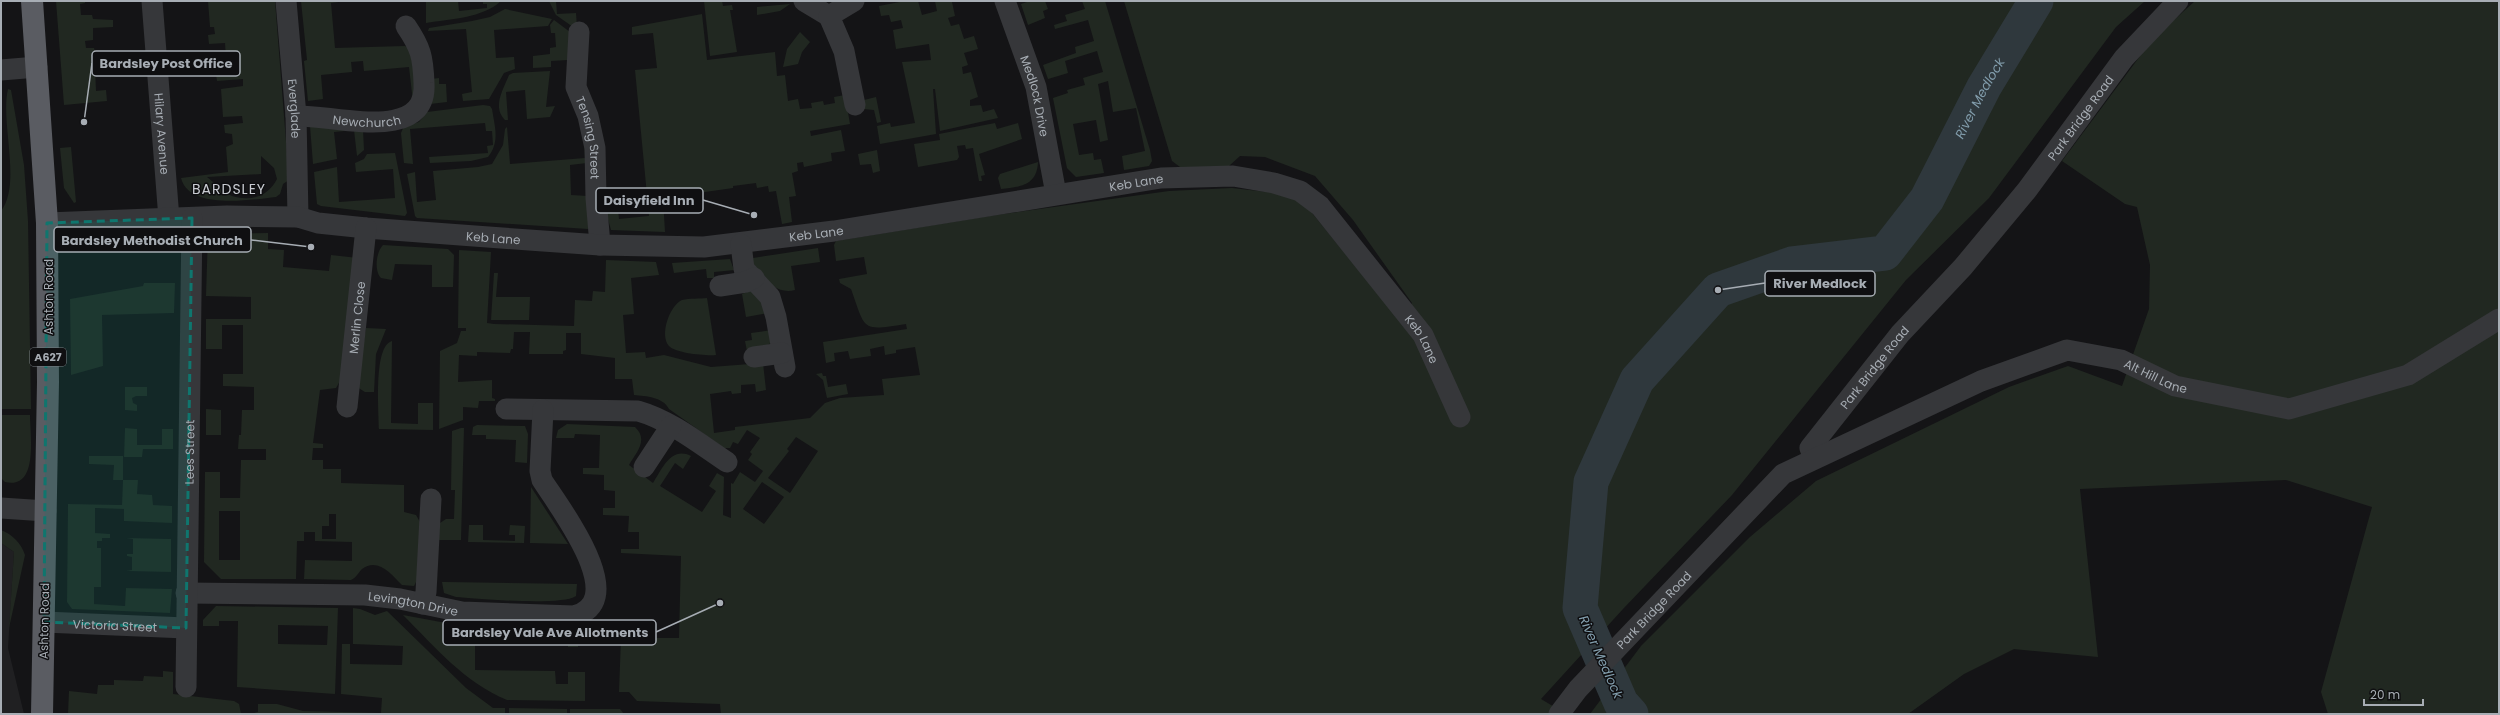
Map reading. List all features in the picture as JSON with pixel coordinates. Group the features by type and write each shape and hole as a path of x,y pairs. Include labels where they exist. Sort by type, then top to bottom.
{"highway":[{"name":"Ashton Road","path":"32,1 47,223 46,511 42,714"}],"street":[{"name":"Hilary Avenue","path":"152,1 169,219"},
{"name":"Everglade","path":"286,1 296,116 298,217"},
{"path":"804,1 829,16 856,61 856,105"},
{"path":"829,16 854,1"},
{"name":"Medlock Drive","path":"1005,1 1036,88 1056,194"},
{"name":"Park Bridge Road","path":"1559,714 1578,689 1625,638 1783,474 1814,458 1810,448 1900,334 1963,267 2027,190 2124,58 2178,1"},
{"name":"Newchurch","path":"296,116 381,122 404,117 417,110 424,100 423,67 419,44 406,26"},
{"name":"Tensing Street","path":"579,32 576,87 588,116 596,148 596,198 600,245"},
{"path":"1,70 37,67"},
{"name":"Keb Lane","path":"47,223 192,218 298,217 318,223 366,228 600,245 704,247 741,244 1161,178 1233,176 1274,183 1300,191 1320,206 1423,335 1460,417"},
{"name":"Lees Street","path":"186,687 186,593 192,218"},
{"name":"Merlin Close","path":"347,407 366,228"},
{"path":"741,244 744,269 754,278 770,297 776,317 784,360 754,358"},
{"path":"720,286 746,282 754,278"},
{"name":"Alt Hill Lane","path":"1814,458 1981,381 2067,350 2121,360 2175,386 2289,409 2408,375 2499,319"},
{"path":"506,409 638,411 651,414 727,462"},
{"name":"Levington Drive","path":"186,593 365,595 462,612 560,616 574,616 585,613 591,608 596,600 597,588 589,560 581,542 542,480 540,471 543,410"},
{"path":"644,467 671,426"},
{"path":"423,604 426,592 432,499"},
{"path":"1,508 46,511"},
{"name":"Victoria Street","path":"44,622 186,628"}],"highlighted area":[{"path":"192,218 186,628 44,622 47,223"}],"shaded area":[{"path":"56,1 85,1 85,3 80,4 81,15 92,15 93,19 113,20 113,27 93,28 93,40 85,41 86,48 94,48 95,53 110,52 111,66 95,68 96,91 106,90 107,101 64,105"},
{"path":"208,1 275,1 289,180 283,184 280,194 276,197 237,201 208,199 196,195 186,188 181,178 228,172 226,147 233,144 232,134 225,133 224,125 243,123 242,116 223,117 221,89 243,86 243,79 217,81 216,74 220,73 219,58 226,58 225,43 209,44 208,35 215,34 214,27 210,27","holes":["261,156 274,168 277,179 273,185 269,190 253,198 239,198 229,195 207,177 261,174"]},
{"path":"301,1 346,1 331,3 335,48 405,46 410,49 416,85 413,102 409,67 364,71 363,61 351,62 352,72 321,75 323,99 308,101 304,61 307,60"},
{"path":"426,1 458,1 459,11 487,8 487,4 483,4 483,1 501,1 494,7 466,17 426,23"},
{"path":"549,1 556,1 557,14 576,13 577,27 573,27 556,15"},
{"path":"704,1 722,1 723,6 732,5 733,10 730,10 737,52 710,56"},
{"path":"905,1 918,1 922,15 937,11 935,1 956,1 952,2 955,16 948,18 951,26 959,24 964,39 974,36 978,49 964,53 968,65 962,67 963,74 971,72 978,97 970,100 970,106 981,105 983,112 994,109 998,118 940,131 935,89 933,89 936,134 880,144 877,126 890,123 891,127 915,123 902,62 931,60 929,44 896,49 893,30 903,28 901,20 891,22 889,15 881,16 879,6"},
{"path":"1030,1 1045,1 1048,9 1043,11 1045,18 1028,25 1021,4"},
{"path":"1082,1 1105,1 1150,150 1152,161 1149,166 1124,170 1122,156 1145,151 1136,108 1113,112 1108,81 1098,84 1108,140 1100,142 1096,120 1073,124 1079,155 1093,153 1094,160 1101,159 1104,173 1076,177 1067,168 1053,98 1068,93 1067,90 1085,85 1083,78 1103,72 1097,51 1065,61 1068,73 1048,79 1043,65 1076,53 1075,47 1094,41 1088,20 1055,29 1054,25 1067,21 1065,15 1085,9"},
{"path":"1124,1 2145,1 2116,27 1989,198 1906,280 1732,495 1623,609 1541,699 1566,714 721,714 720,704 637,701 629,692 619,692 621,638 578,639 578,647 568,647 568,629 632,628 632,638 679,638 681,556 621,553 621,549 639,549 639,532 628,532 629,516 603,515 603,508 615,508 615,491 604,490 604,475 583,474 583,468 599,468 600,435 575,434 574,438 556,438 558,430 567,424 635,427 641,437 641,442 638,451 629,465 653,483 668,460 673,456 684,454 691,456 683,469 675,463 660,486 702,512 716,491 709,486 717,473 724,477 723,515 731,518 731,483 733,484 740,472 755,482 763,471 748,460 752,454 750,452 760,438 747,430 738,444 733,442 730,448 724,448 669,409 663,402 654,398 634,395 632,379 615,379 615,358 581,354 581,333 566,333 566,350 563,351 563,354 529,354 530,332 514,332 513,349 511,349 510,353 477,352 477,356 459,355 458,382 492,380 492,398 495,399 495,401 479,401 478,408 463,407 463,420 439,429 440,351 457,343 461,331 466,331 466,328 458,328 459,250 491,252 487,323 494,324 574,326 575,300 592,301 593,291 605,292 606,260 656,262 659,275 631,278 634,314 623,315 626,353 645,352 646,358 664,355 711,367 763,363 766,390 756,392 755,384 741,385 741,393 732,394 731,391 710,394 714,433 735,430 735,427 810,418 825,403 840,398 884,395 882,379 920,375 915,347 896,350 896,353 885,355 884,346 870,349 871,356 850,359 848,351 834,353 835,361 826,363 823,342 907,329 906,324 881,327 867,325 863,320 851,289 840,283 839,279 867,274 864,257 836,261 834,245 836,241 989,216 1169,191 1232,188 1276,193 1304,203 1399,320 1412,303 1353,220 1315,176 1265,157 1240,156 1229,166 1184,170 1172,161","holes":["796,437 818,451 790,493 768,478 789,451 787,449","762,482 784,497 764,524 743,509"]},
{"path":"2195,1 2499,1 2499,714 2328,714 2321,692 2372,507 2286,480 2080,489 2098,657 2014,649 1964,674 1908,714 1590,714 1641,646 1750,537 1816,481 2009,387 2068,366 2122,386 2149,309 2150,265 2137,207 2125,204 2062,161 2152,40"},
{"path":"790,4 780,11 757,15 757,7"},
{"path":"505,9 552,19 548,26 494,30 496,58 514,57 515,69 504,73 489,99 463,101 462,94 472,92 466,29 428,31 429,28 490,17"},
{"path":"702,14 707,60 775,52 777,76 785,75 788,101 798,99 800,109 812,108 811,103 823,101 824,105 835,103 834,97 845,95 850,124 810,131 811,136 841,130 845,151 831,153 832,161 804,167 803,162 797,163 798,171 792,173 796,196 789,197 792,222 782,224 776,191 769,192 768,186 757,188 756,183 733,186 733,188 663,198 665,232 611,230 603,201 617,200 619,219 649,216 635,70 657,68 653,33 632,35 632,27"},
{"path":"554,20 570,32 568,60 551,61 551,67 533,68 533,56 550,54 550,48 556,47 555,33 551,33 550,25"},
{"path":"800,32 810,42 802,52 798,64 783,67 787,49"},
{"path":"550,71 546,107 555,106 550,117 527,119 525,90 506,92 508,120 505,120 499,110 499,104 509,75 513,73"},
{"path":"439,78 439,84 446,84 447,102 430,104 431,79"},
{"path":"8,89 11,90 24,165 28,221 31,409 1,409 1,211 7,199 10,185 6,118"},
{"path":"876,97 881,122 877,123 874,110 864,109 864,100"},
{"path":"483,105 490,106 492,109 496,134 494,146 488,157 471,161 430,163 429,157 488,153 487,146 493,145 492,131 486,131 485,123 410,129 413,164 404,163 401,133 404,126 419,122 427,112"},
{"path":"995,123 997,129 1018,123 1022,139 979,154 985,175 981,176 982,181 979,181 973,148 966,149 965,145 957,146 959,157 957,160 918,167 914,144 940,140 939,134"},
{"path":"310,126 363,130 364,150 357,156 354,130 334,132 337,159 313,164"},
{"path":"507,127 510,164 585,158 583,129 587,163 570,165 571,195 588,196 592,225 588,229 417,218 415,216 407,174 415,172 417,202 436,200 433,171 478,167 492,164 503,145 505,129"},
{"path":"71,147 76,202 74,203 64,188 60,148"},
{"path":"877,150 880,171 873,173 871,164 860,165 858,154"},
{"path":"395,153 407,213 405,216 321,206 317,204 314,172 337,167 339,202 395,198 393,169 356,172 355,163 364,159 367,154"},
{"path":"1038,162 1035,176 1027,183 1021,186 1001,189 998,178 1000,174"},
{"path":"268,233 268,249 284,250 283,267 329,271 331,255 358,258 340,381 336,388 320,390 313,443 323,444 323,448 313,448 312,460 323,460 323,469 341,469 341,483 404,485 404,512 416,515 420,522 417,580 414,586 402,585 389,572 379,566 374,565 362,569 356,577 351,580 304,579 305,560 352,561 352,542 315,541 315,532 304,532 304,541 297,541 296,579 221,579 204,562 205,472 220,472 220,498 240,498 241,460 266,460 266,449 238,449 239,435 241,435 242,410 254,410 254,387 223,386 223,374 243,374 243,325 222,325 222,349 206,349 206,319 251,319 251,297 206,296 208,234","holes":["219,511 240,511 240,560 219,560","329,514 336,514 336,539 322,539 322,526 329,526"]},
{"path":"383,245 448,249 454,255 453,287 432,287 432,265 395,264 392,280 381,278 377,271 377,257"},
{"path":"818,248 820,262 791,266 795,290 788,291 776,288 770,284 752,265 753,258"},
{"path":"730,259 734,270 714,272 714,278 707,278 706,269 674,273 672,263"},
{"path":"494,273 498,273 496,297 530,297 529,320 491,320"},
{"path":"144,283 175,283 174,313 102,315 103,366 71,375 70,299 143,286"},
{"path":"752,290 769,313 746,317 742,294"},
{"path":"707,298 716,355 691,354 669,346 665,335 667,321 674,308 682,300"},
{"path":"366,328 386,329 376,354 374,392 365,392 357,387"},
{"path":"772,330 773,341 768,345 747,351 745,341 752,340 751,333"},
{"path":"392,341 391,423 418,424 418,403 433,403 433,430 379,429 378,380 382,354 386,346"},
{"path":"822,373 823,376 826,376 828,387 846,384 848,394 827,398 823,380 816,374"},
{"path":"125,387 147,387 147,396 136,396 132,398 133,403 137,405 137,411 125,410"},
{"path":"206,409 221,410 221,435 206,435"},
{"path":"1,415 30,415 31,448 28,470 23,478 16,482 5,482 1,478"},
{"path":"477,425 525,426 528,434 527,463 515,462 516,440 486,439 486,435 472,435 473,427"},
{"path":"125,428 137,429 137,445 162,445 162,429 173,429 173,449 143,449 142,457 124,457"},
{"path":"464,428 461,540 438,540 440,523 446,519 454,519 455,490 451,490 452,431"},
{"path":"89,456 123,456 123,480 113,480 114,465 89,464"},
{"path":"123,480 138,480 137,494 152,495 153,505 172,506 172,523 124,521 124,509 95,508 95,533 110,534 110,538 102,538 102,541 97,541 97,548 101,548 101,587 94,587 94,604 125,606 126,588 172,589 170,613 72,609 67,602 68,504 122,505"},
{"path":"531,487 568,544 530,543"},
{"path":"469,525 483,525 483,540 515,541 515,535 509,535 510,525 525,526 524,543 468,542"},
{"path":"1,530 16,540 25,555 9,628 14,552 1,543"},
{"path":"126,538 171,539 171,572 126,571 132,570 132,557 127,556 127,554 133,554 133,539"},
{"path":"1,543 14,552 8,648 24,714 1,714"},
{"path":"442,582 577,584 576,596 568,599 555,601 519,601 456,597 444,593"},
{"path":"216,606 338,608 335,694 237,687 238,621 219,621 219,626 203,626 203,620","holes":["278,625 328,626 327,645 278,644"]},
{"path":"353,608 375,615 387,611 466,688 493,708 505,708 505,714 250,714 258,712 258,704 277,704 303,711 381,713 382,698 341,694 342,644 350,644 350,664 402,665 403,646 353,644"},
{"path":"403,615 473,628 497,629 497,642 475,642 475,670 555,671 556,684 568,684 568,672 585,672 585,701 507,700 492,693 477,684 451,663"},
{"path":"163,671 173,672 173,694 234,701 239,704 241,714 68,714 69,691 97,694 98,685 114,685 114,680 143,681 144,676 163,677"},
{"path":"509,708 567,709 567,714 509,714"},
{"path":"570,709 620,709 624,714 570,714"}],"waterway":[{"name":"River Medlock","path":"1631,714 1621,703 1580,608 1591,482 1637,380 1718,290 1792,264 1885,253 1927,199 1984,87 2036,1"}],"place":[{"name":"Bardsley Post Office","path":"84,122"},
{"name":"Daisyfield Inn","path":"754,215"},
{"name":"Bardsley Methodist Church","path":"311,247"},
{"name":"River Medlock","path":"1718,290"},
{"name":"Bardsley Vale Ave Allotments","path":"720,603"}],"district":[{"name":"BARDSLEY","path":"229,189"}]}
